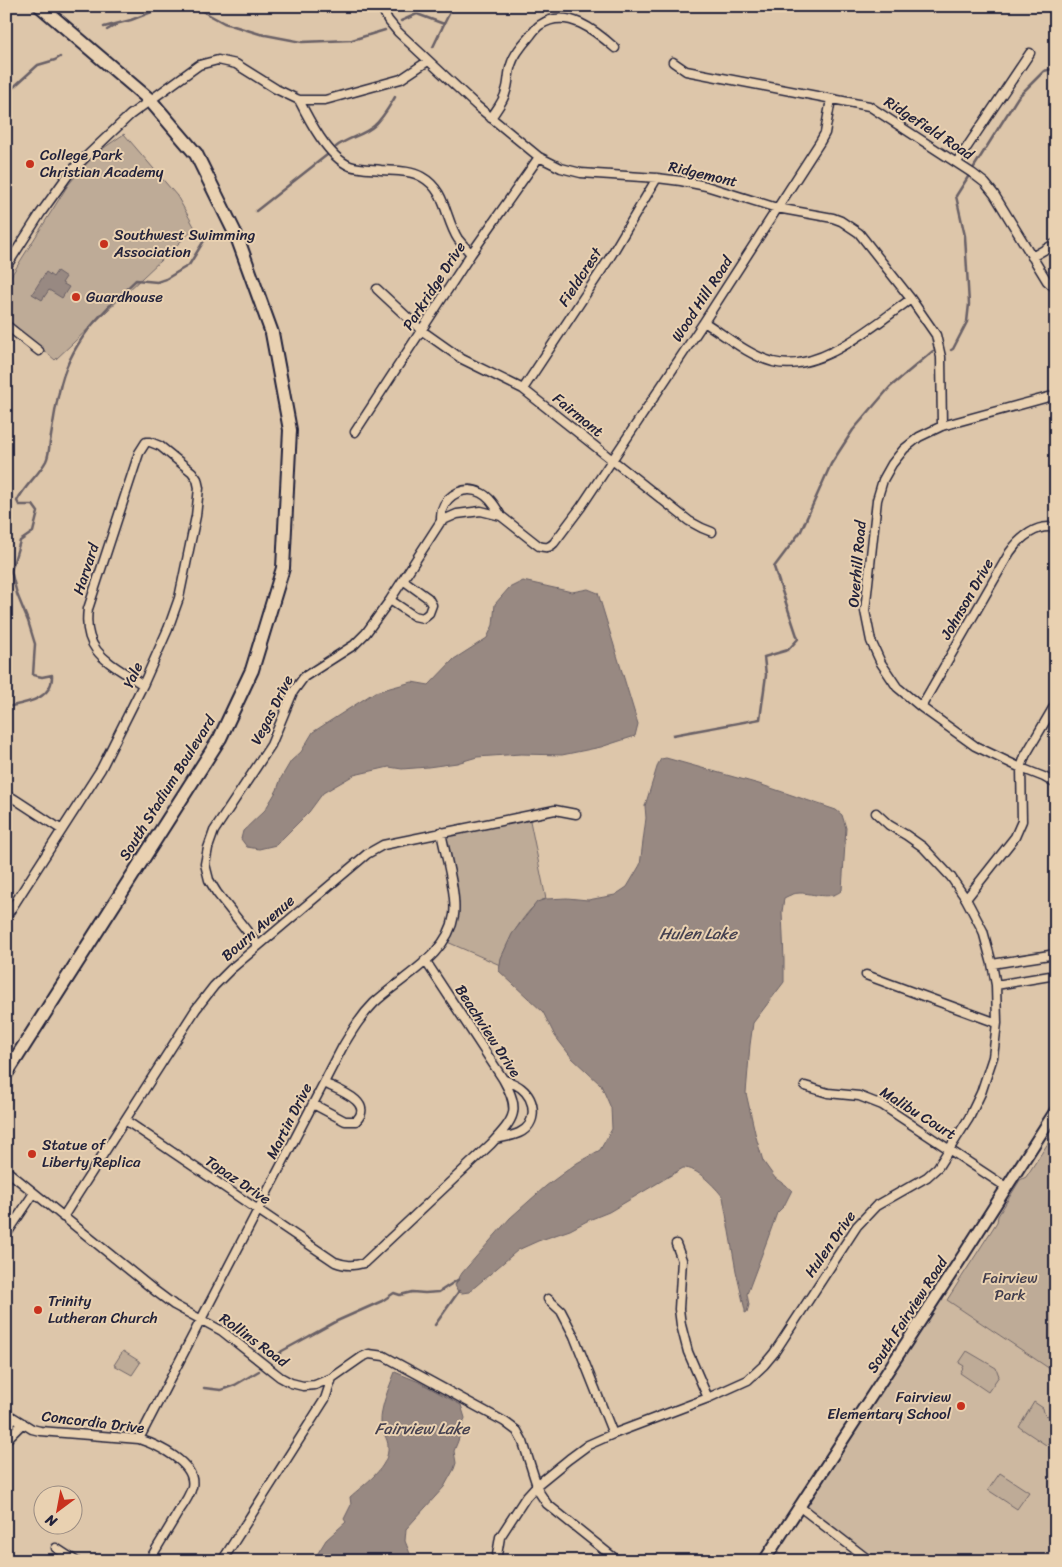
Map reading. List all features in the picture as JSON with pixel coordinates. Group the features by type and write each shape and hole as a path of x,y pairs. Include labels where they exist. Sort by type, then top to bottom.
{"main road":[{"name":"South Stadium Boulevard","path":"6,1074 220,738 252,670 283,568 290,430 272,333 237,237 196,154 150,100 40,6"}],"street":[{"name":"Ridgemont","path":"381,6 388,20 398,32 477,106 539,156 561,168 570,171 629,177 681,180 777,208 833,218 850,226 858,233 911,299 936,335 941,356 942,426"},
{"path":"491,118 506,92 511,65 516,54 540,25 561,18 568,19 603,37 615,48"},
{"path":"957,162 1030,53"},
{"path":"6,267 40,214 71,171 130,115 199,65 218,60 236,64 276,89 299,100 325,100 402,79 428,61"},
{"name":"Ridgefield Road","path":"673,62 686,71 869,106 957,162 985,183 994,194 1047,281 1056,289"},
{"name":"Wood Hill Road","path":"501,516 539,546 545,548 554,544 581,507 704,322 825,133 831,99"},
{"path":"299,100 311,123 333,154 350,166 403,171 422,176 432,184 441,197 458,239 471,254"},
{"name":"Parkridge Drive","path":"355,432 471,254 539,156"},
{"name":"Fieldcrest","path":"523,389 609,259 657,178"},
{"path":"1032,257 1056,243"},
{"name":"Fairmont","path":"377,289 421,330 462,359 523,389 689,521 712,532"},
{"path":"704,322 756,355 774,362 790,364 807,362 823,357 848,343 911,299"},
{"path":"6,325 39,351"},
{"name":"Overhill Road","path":"1056,395 942,426 919,438 904,449 892,464 883,480 877,500 866,611 871,641 881,663 897,687 975,746 1056,784"},
{"name":"Harvard","path":"144,685 97,652 87,632 86,621 88,609 139,453 146,442"},
{"name":"Yale","path":"6,917 101,769 144,685 179,598 196,516 199,488 197,479 192,472 160,446 146,442"},
{"name":"Vegas Drive","path":"258,945 217,893 209,880 205,864 214,832 271,745 293,692 304,677 354,645 366,633 441,522 442,509 456,493 473,490 482,493 492,502 501,516"},
{"path":"441,522 457,514 481,511 501,516"},
{"name":"Johnson Drive","path":"921,707 1010,552 1019,540 1032,531 1056,528"},
{"path":"390,600 414,616 423,618 429,613 432,605 428,598 403,580"},
{"path":"966,899 1015,837 1022,821 1021,768 1025,756 1056,703"},
{"path":"6,796 13,798 62,830"},
{"name":"Bourn Avenue","path":"63,1217 196,1009 214,986 258,945 367,854 383,844 555,810 576,814"},
{"name":"Hulen Drive","path":"496,1561 500,1537 526,1497 537,1485 588,1445 708,1398 748,1380 774,1353 857,1226 876,1206 927,1177 938,1166 969,1118 981,1093 993,1057 997,1023 996,985 983,931 966,899 951,877 923,847 889,825 876,813"},
{"name":"Martin Drive","path":"138,1439 343,1046 361,1018 374,1003 434,954 444,942 451,927 454,913 454,897 441,832"},
{"path":"992,964 1056,954"},
{"name":"Beachview Drive","path":"425,960 511,1093 514,1108 511,1119 494,1141"},
{"path":"866,975 997,1023"},
{"path":"996,985 1056,976"},
{"path":"494,1141 518,1134 527,1127 533,1118 533,1107 528,1095 520,1087 503,1079"},
{"path":"313,1104 345,1121 356,1121 361,1116 361,1104 324,1083"},
{"name":"Malibu Court","path":"805,1086 828,1093 860,1096 882,1104 1006,1187"},
{"name":"South Fairview Road","path":"764,1561 1056,1110"},
{"name":"Topaz Drive","path":"125,1120 335,1262 354,1266 364,1263 494,1141"},
{"name":"Rollins Road","path":"6,1170 174,1305 222,1331 280,1377 291,1383 303,1386 315,1385 332,1378 369,1354 378,1354 505,1422 517,1431 523,1442 539,1492 547,1504 618,1561"},
{"path":"6,1235 34,1193"},
{"path":"676,1244 682,1260 679,1308 681,1325 688,1352 708,1398"},
{"path":"548,1299 561,1311 574,1336 613,1434"},
{"path":"222,1561 325,1399 332,1378"},
{"name":"Concordia Drive","path":"6,1412 22,1423 40,1431 138,1439 152,1444 186,1465 192,1476 192,1487 187,1499 148,1561"},
{"path":"6,1440 22,1423"},
{"path":"800,1507 870,1561"},
{"path":"56,1548 76,1561"}],"shaded area":[{"name":"Fairview Elementary School","path":"937,1296 947,1300 1056,1373 1056,1561 870,1561 800,1507"}],"green space":[{"name":"Southwest Swimming Association","path":"124,134 177,196 195,228 55,360 6,318 6,284 68,185 95,154"},
{"path":"529,816 546,899 532,908 517,927 500,965 445,941 455,913 442,833"},
{"name":"Fairview Park","path":"1056,1131 1056,1373 947,1300 997,1222 998,1216 1020,1180 1026,1177"},
{"path":"123,1351 140,1363 132,1375 114,1365"},
{"path":"967,1351 996,1368 999,1376 988,1392 960,1373 964,1366 959,1363"},
{"path":"1034,1402 1043,1408 1047,1416 1056,1410 1056,1448 1048,1443 1046,1445 1019,1427"},
{"path":"1000,1473 1029,1492 1017,1509 988,1490"}],"water":[{"path":"57,271 66,277 62,283 69,287 62,298 49,290 42,300 32,294 46,272 53,277"},
{"path":"523,581 572,592 588,589 598,593 638,724 635,736 601,747 562,755 521,754 477,757 457,763 402,769 389,767 354,775 323,793 309,812 276,845 259,849 247,847 241,839 243,831 265,810 291,761 301,752 313,732 375,692 412,682 429,685 454,659 487,638 493,625 495,604 509,588"},
{"name":"Hulen Lake","path":"666,758 759,784 836,810 842,815 846,828 842,890 827,896 798,893 784,898 782,912 784,982 753,1023 746,1093 756,1137 763,1161 775,1178 792,1190 784,1206 777,1213 747,1294 749,1305 747,1312 745,1313 736,1271 723,1197 700,1174 683,1168 609,1212 570,1230 518,1250 469,1292 458,1292 455,1285 462,1273 510,1218 546,1186 577,1163 600,1150 612,1129 611,1108 601,1085 572,1058 555,1036 543,1012 499,971 501,958 512,934 537,902 546,899 567,898 588,900 615,895 627,887 640,865 646,818 645,806 658,764 661,759"},
{"name":"Fairview Lake","path":"395,1372 419,1382 461,1405 465,1418 454,1451 456,1463 454,1469 444,1487 406,1529 405,1541 413,1561 367,1561 365,1559 354,1561 313,1561 326,1540 346,1522 344,1519 351,1505 350,1497 375,1475 385,1461 388,1454 388,1446 381,1418 385,1398"}],"waterway":[{"path":"104,27 131,20 162,8 187,6"},
{"path":"193,6 224,23 260,34 302,42 352,40 385,30"},
{"path":"401,21 417,14 444,24 453,6"},
{"path":"433,47 444,24"},
{"path":"107,30 116,25"},
{"path":"6,94 38,65 60,57"},
{"path":"974,167 1018,97 1044,71 1056,68"},
{"path":"336,147 374,126 395,97"},
{"path":"256,211 327,155"},
{"path":"951,350 967,322 969,304 965,236 956,196 968,177"},
{"path":"6,707 36,699 48,690 51,683 52,675 42,677 33,675 35,644 11,571 20,541 33,532 38,512 33,505 19,505 17,501 47,459 59,392 70,359 78,344 98,317 136,280 157,282 166,279 189,265 205,239"},
{"path":"673,735 760,719 766,675 764,657 788,650 798,639 774,567 801,531 831,464 853,430 890,387 933,351"},
{"path":"277,1356 282,1351 337,1321 382,1301 394,1293 400,1295 412,1292 439,1292 459,1279"},
{"path":"435,1325 459,1291"},
{"path":"204,1388 221,1390 235,1385 259,1371"}],"place":[{"name":"College Park Christian Academy","path":"30,164"},
{"name":"Southwest Swimming Association","path":"104,244"},
{"name":"Guardhouse","path":"76,297"},
{"name":"Statue of Liberty Replica","path":"32,1154"},
{"name":"Trinity Lutheran Church","path":"38,1310"},
{"name":"Fairview Elementary School","path":"961,1406"}]}
